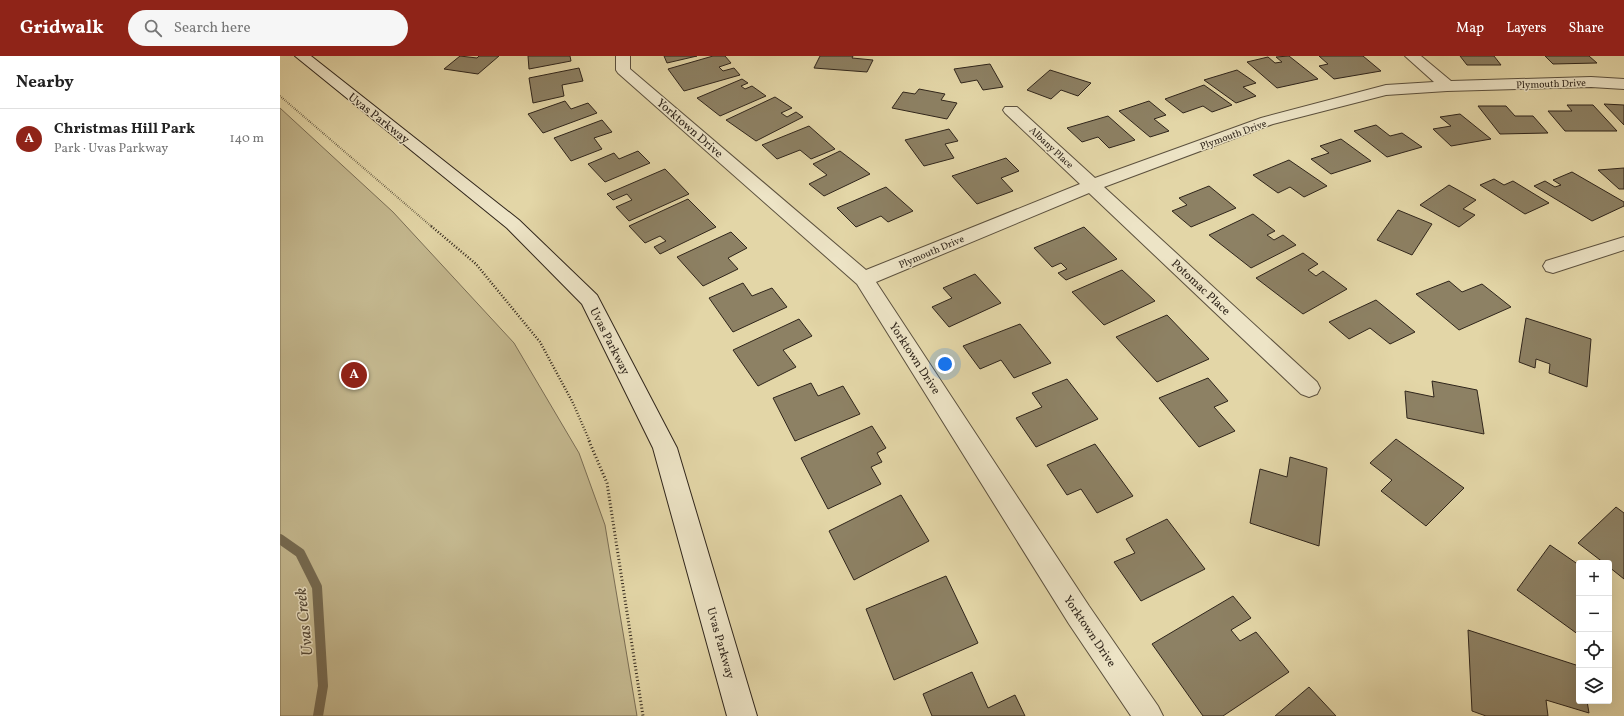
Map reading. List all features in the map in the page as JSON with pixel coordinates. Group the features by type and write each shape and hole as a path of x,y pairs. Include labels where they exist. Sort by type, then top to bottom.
{"street":[{"name":"Uvas Parkway","path":"302,56 513,224 590,300 665,448 742,716"},
{"name":"Yorktown Drive","path":"623,56 623,70 864,279 1079,615 1148,716"},
{"path":"1412,56 1447,86"},
{"name":"Plymouth Drive","path":"864,279 1093,185 1267,121 1386,90 1447,86 1591,82 1624,84"},
{"name":"Albany Place","path":"1011,110 1093,185"},
{"name":"Potomac Place","path":"1093,185 1309,388"},
{"path":"1553,266 1624,243"}],"path":[{"path":"280,96 476,264 540,342 573,403 607,483 644,716"}],"shaded area":[{"path":"280,108 393,212 514,343 579,453 605,525 637,716 280,716"}],"building":[{"path":"460,56 477,58 479,56 499,56 478,74 444,69"},
{"path":"528,56 570,56 571,61 529,69"},
{"path":"664,56 697,56 667,63"},
{"path":"713,56 725,56 731,63 719,67 723,71 734,68 740,75 684,91 668,69"},
{"path":"820,56 853,56 852,58 873,60 867,72 814,68"},
{"path":"1289,56 1318,79 1277,88 1247,62 1268,57 1275,63 1282,62 1276,57"},
{"path":"1319,56 1363,56 1381,71 1334,79 1319,66 1328,64"},
{"path":"1460,56 1494,56 1501,65 1467,65"},
{"path":"1545,56 1589,56 1597,63 1553,64"},
{"path":"990,64 1003,87 983,90 977,80 961,83 954,69"},
{"path":"579,68 583,81 562,85 564,96 533,103 529,78"},
{"path":"1050,70 1091,83 1078,96 1061,90 1051,99 1027,90"},
{"path":"1237,70 1256,83 1243,87 1256,96 1236,103 1204,80"},
{"path":"742,79 748,83 741,86 745,89 752,86 766,96 720,116 697,98"},
{"path":"1204,85 1232,105 1212,112 1203,106 1183,113 1165,99"},
{"path":"919,89 945,94 941,100 957,103 947,119 892,108 903,92 915,94"},
{"path":"775,97 792,108 781,113 787,117 796,112 803,117 756,141 726,120"},
{"path":"565,101 571,109 588,103 597,113 543,133 528,114"},
{"path":"1149,101 1166,115 1154,119 1169,131 1150,137 1119,111"},
{"path":"1604,104 1624,105 1624,125"},
{"path":"1567,105 1593,105 1617,131 1565,131 1548,111 1572,111"},
{"path":"1478,106 1506,106 1515,116 1533,116 1548,133 1500,134"},
{"path":"1460,114 1491,139 1451,146 1433,129 1451,126 1440,117"},
{"path":"1108,116 1135,140 1109,148 1098,137 1082,142 1067,128"},
{"path":"602,120 612,132 594,138 602,149 571,161 554,138"},
{"path":"1376,125 1390,136 1402,133 1422,147 1387,157 1354,131"},
{"path":"809,126 835,149 811,159 800,150 777,159 762,145"},
{"path":"949,129 958,141 945,144 954,158 924,166 905,140"},
{"path":"1341,139 1371,161 1331,174 1311,159 1329,153 1320,146"},
{"path":"638,151 650,163 605,182 588,164 614,153 619,159"},
{"path":"840,151 870,174 824,196 809,184 827,175 813,164"},
{"path":"1006,158 1019,171 1001,178 1013,191 977,204 952,176"},
{"path":"1289,160 1327,186 1304,197 1290,187 1278,193 1253,175"},
{"path":"1624,168 1624,189 1619,189 1598,170"},
{"path":"665,169 689,194 629,221 616,207 632,200 627,194 613,200 607,194"},
{"path":"1572,172 1624,202 1624,206 1592,221 1534,186 1545,181 1555,187 1561,185 1553,180"},
{"path":"1494,179 1504,185 1513,181 1549,203 1525,214 1480,185"},
{"path":"1449,185 1476,200 1463,209 1475,215 1459,227 1420,205"},
{"path":"1209,186 1236,208 1191,227 1172,211 1187,205 1179,198"},
{"path":"886,187 913,211 888,222 881,216 856,227 837,208"},
{"path":"688,199 716,227 660,254 654,247 666,241 660,236 645,243 629,226"},
{"path":"1398,210 1432,224 1412,255 1377,240"},
{"path":"1253,214 1275,231 1267,235 1274,240 1283,235 1296,245 1251,268 1209,235"},
{"path":"1084,227 1117,259 1066,280 1058,273 1067,269 1061,263 1052,267 1034,248"},
{"path":"731,232 747,248 728,258 738,269 703,286 677,257"},
{"path":"1303,253 1318,264 1308,270 1316,276 1323,271 1347,289 1303,314 1256,278"},
{"path":"1122,270 1155,301 1104,325 1072,292"},
{"path":"975,274 1001,303 949,327 932,307 952,298 943,288"},
{"path":"1449,281 1462,292 1482,284 1511,307 1459,330 1416,294"},
{"path":"743,283 752,296 772,288 787,307 733,332 709,298"},
{"path":"1376,300 1415,332 1390,344 1370,328 1349,339 1329,322"},
{"path":"1167,315 1209,359 1157,382 1116,337"},
{"path":"1526,318 1591,339 1587,387 1549,373 1550,364 1536,359 1535,368 1519,362"},
{"path":"799,319 812,336 783,350 796,367 758,386 733,350"},
{"path":"1020,324 1051,363 1014,378 1001,360 980,369 963,346"},
{"path":"1208,378 1228,401 1214,407 1235,431 1199,447 1159,398"},
{"path":"1067,379 1098,419 1036,447 1016,418 1042,407 1032,393"},
{"path":"1432,381 1477,390 1484,434 1407,418 1405,391 1434,397"},
{"path":"811,383 818,396 843,386 860,414 795,441 773,398"},
{"path":"872,426 886,448 877,453 882,462 871,467 881,484 828,509 801,458"},
{"path":"1396,439 1464,488 1426,526 1381,491 1392,480 1370,463"},
{"path":"1095,444 1133,496 1097,513 1081,489 1067,495 1047,465"},
{"path":"1290,457 1327,468 1319,546 1250,523 1260,469 1287,477"},
{"path":"901,495 929,541 854,580 829,531"},
{"path":"1616,507 1624,513 1624,579 1612,569 1612,560 1600,560 1578,543"},
{"path":"1167,519 1205,569 1141,601 1114,562 1135,553 1126,539"},
{"path":"1550,545 1576,563 1576,633 1517,590"},
{"path":"946,576 978,643 894,680 866,609"},
{"path":"1233,596 1251,618 1231,630 1240,641 1256,632 1289,672 1223,716 1203,716 1152,644"},
{"path":"1468,630 1576,665 1576,704 1588,704 1589,713 1546,700 1548,716 1486,716 1472,711"},
{"path":"972,672 988,708 1015,695 1025,716 932,716 923,694"},
{"path":"1309,687 1336,716 1275,716"}],"waterway":[{"name":"Uvas Creek","path":"280,539 300,553 317,587 323,686 318,716"}],"place":[{"name":"Christmas Hill Park","path":"354,375"}]}
